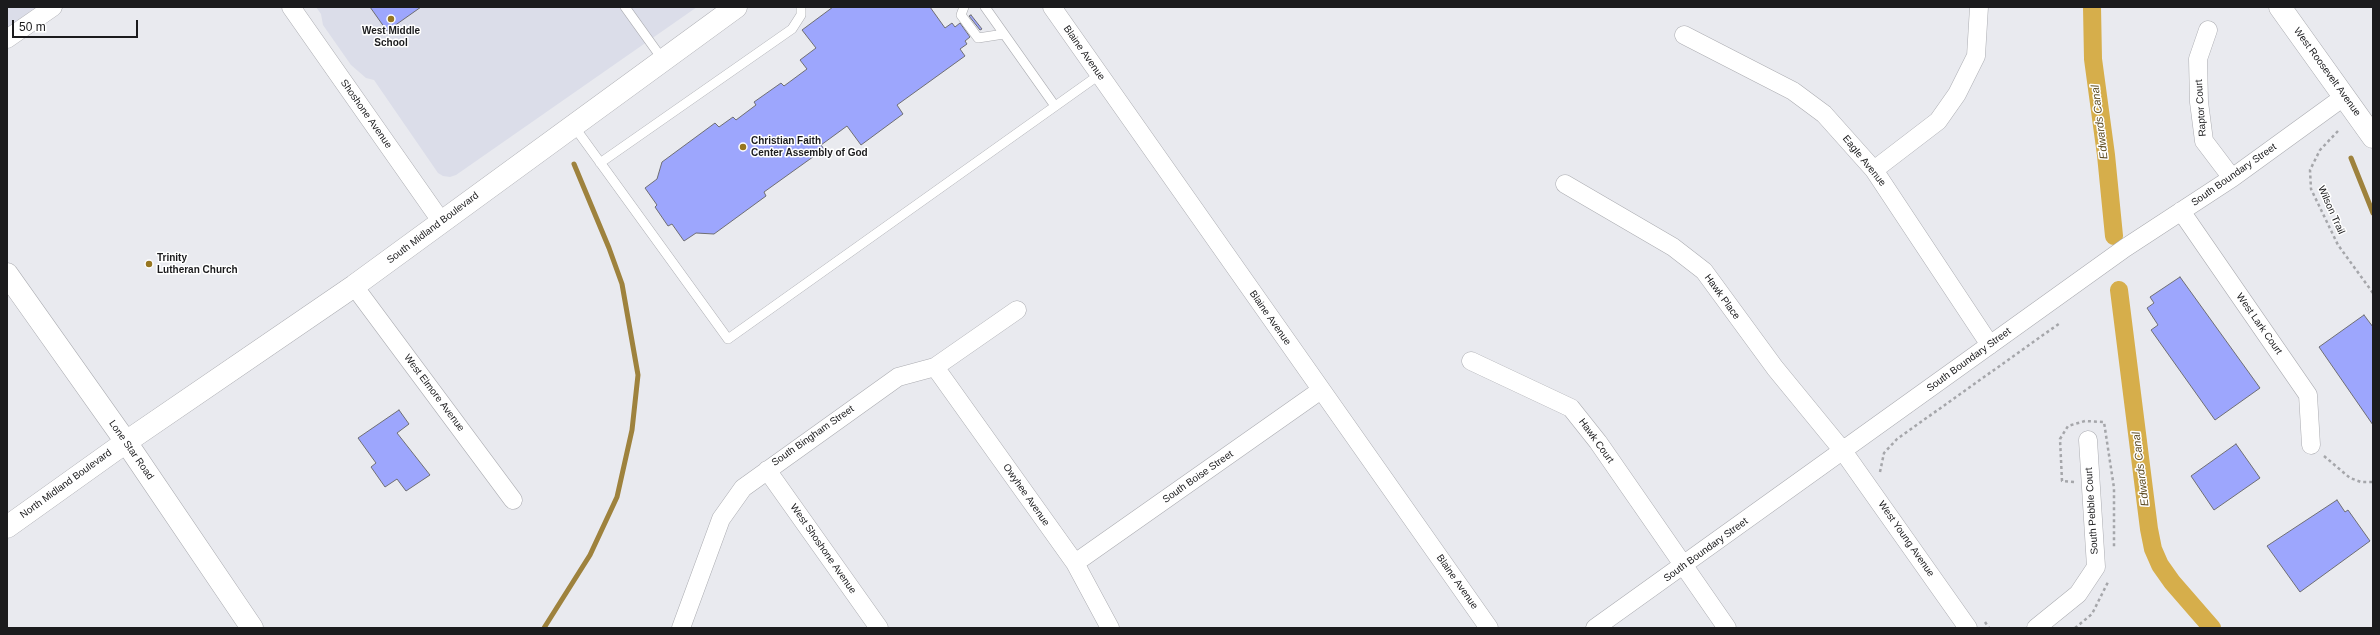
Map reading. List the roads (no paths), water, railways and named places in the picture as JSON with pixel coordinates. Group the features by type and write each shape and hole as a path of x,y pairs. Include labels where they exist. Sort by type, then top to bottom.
{"main road":[{"name":"South Midland Boulevard","path":"126,442 354,286 736,7"},
{"name":"West Roosevelt Avenue","path":"2280,7 2373,137"},
{"name":"Lone Star Road","path":"7,274 126,442 252,628"},
{"name":"North Midland Boulevard","path":"7,527 126,442"}],"street":[{"path":"7,40 53,7"},
{"name":"Shoshone Avenue","path":"290,7 441,221"},
{"name":"Blaine Avenue","path":"1052,7 1489,628"},
{"path":"1874,170 1938,121 1958,94 1976,56 1979,7"},
{"name":"Raptor Court","path":"2208,30 2198,59 2199,102 2204,141 2232,178"},
{"name":"Eagle Avenue","path":"1684,35 1793,91 1824,114 1874,170 1990,345"},
{"name":"South Boundary Street","path":"1595,628 1990,345 2181,211 2232,178 2345,96"},
{"name":"Hawk Place","path":"1565,184 1673,247 1704,271 1775,368 1843,451"},
{"name":"West Lark Court","path":"2181,211 2308,395 2311,445"},
{"name":"West Elmore Avenue","path":"354,286 513,500"},
{"name":"South Bingham Street","path":"681,628 721,519 743,488 898,377 935,367 1017,310"},
{"name":"Hawk Court","path":"1471,361 1571,408 1598,442 1727,628"},
{"name":"Owyhee Avenue","path":"935,367 1075,563 1110,628"},
{"name":"South Boise Street","path":"1075,563 1321,390"},
{"name":"South Pebble Court","path":"2036,628 2078,594 2096,567 2088,440"},
{"name":"West Young Avenue","path":"1843,451 1975,623"},
{"name":"West Shoshone Avenue","path":"767,470 879,628"}],"lane":[{"path":"625,7 663,60"},
{"path":"600,163 792,29 801,15 801,7"},
{"path":"964,7 960,15 978,38 1004,34"},
{"path":"985,7 1055,106"},
{"path":"573,125 728,339 1099,75"}],"waterway":[{"name":"Edwards Canal","path":"2092,7 2093,59 2106,155 2114,236"},
{"path":"2351,158 2373,213"},
{"path":"544,628 590,555 617,497 632,430 638,375 622,284 609,248 574,164"},
{"name":"Edwards Canal","path":"2119,290 2149,529 2153,549 2160,565 2172,582 2212,628"}],"place":[{"name":"West Middle School","path":"391,19"},
{"name":"Christian Faith Center Assembly of God","path":"743,147"},
{"name":"Trinity Lutheran Church","path":"149,264"}]}
